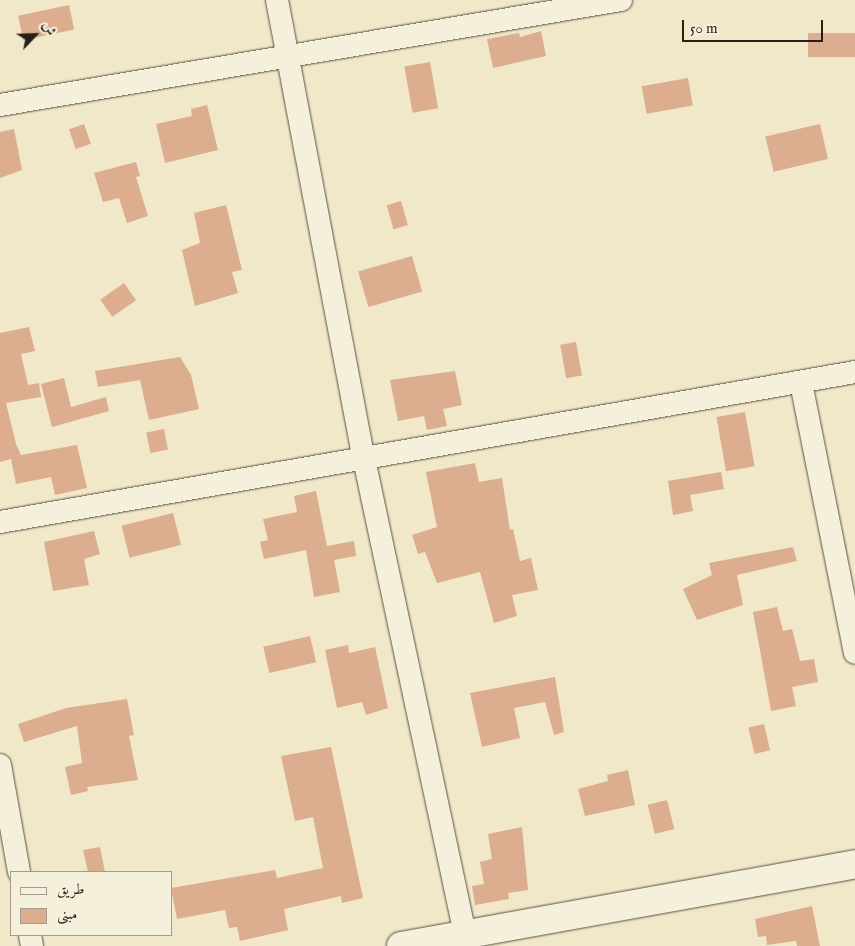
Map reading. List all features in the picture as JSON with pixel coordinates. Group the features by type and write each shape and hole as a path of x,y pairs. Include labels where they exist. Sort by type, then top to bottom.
{"street":[{"path":"277,0 364,459 474,937"},
{"path":"0,105 621,0"},
{"path":"0,522 801,383 855,372"},
{"path":"801,383 855,652"},
{"path":"0,765 19,871"},
{"path":"400,946 474,937 855,864"}],"building":[{"path":"69,5 74,29 23,40 18,16"},
{"path":"541,31 546,56 493,68 487,39 519,33 520,37"},
{"path":"808,33 855,33 855,57 808,57"},
{"path":"430,62 438,108 413,113 404,67"},
{"path":"688,78 693,106 647,114 642,86"},
{"path":"207,105 218,150 165,163 156,124 192,116 191,109"},
{"path":"84,124 91,144 76,149 69,129"},
{"path":"820,124 828,159 774,172 765,137"},
{"path":"14,129 22,170 0,178 0,132"},
{"path":"136,162 140,176 136,177 148,216 127,223 119,198 103,202 94,173"},
{"path":"401,201 408,225 393,229 387,205"},
{"path":"226,205 242,270 232,272 238,293 195,306 182,250 200,243 194,213"},
{"path":"412,256 422,292 368,307 358,271"},
{"path":"124,283 136,300 112,317 100,300"},
{"path":"29,327 35,351 21,354 28,385 39,383 41,397 6,403 16,444 21,455 77,445 87,488 55,495 51,477 16,484 11,459 0,462 0,333"},
{"path":"576,342 582,375 566,378 560,345"},
{"path":"180,357 191,375 199,409 149,420 140,380 98,387 95,371"},
{"path":"455,371 462,405 443,409 447,426 427,430 424,416 398,421 390,380"},
{"path":"64,378 71,407 106,397 109,411 52,427 41,384"},
{"path":"745,412 755,466 726,471 716,417"},
{"path":"164,429 168,450 150,453 146,432"},
{"path":"475,463 479,482 502,478 510,530 513,529 520,561 531,558 538,590 512,595 517,616 494,623 480,572 437,583 425,552 418,554 412,535 437,527 426,472"},
{"path":"721,472 724,489 690,495 693,511 673,515 668,481"},
{"path":"316,491 327,546 354,541 356,556 334,560 340,592 314,597 306,550 264,559 260,542 268,540 263,519 297,512 294,496"},
{"path":"173,513 181,545 130,558 122,526"},
{"path":"94,531 100,554 84,559 89,585 53,591 44,542"},
{"path":"793,547 797,561 737,575 743,605 697,620 683,589 712,575 709,563"},
{"path":"777,607 783,631 792,629 800,661 814,659 818,682 792,687 796,706 771,711 753,612"},
{"path":"310,636 316,662 269,673 263,647"},
{"path":"348,645 349,653 375,647 388,708 366,715 362,702 337,708 325,650"},
{"path":"555,677 564,732 554,735 545,702 514,708 520,738 482,747 470,693"},
{"path":"127,699 134,735 129,736 138,780 87,787 88,791 71,795 65,767 82,763 77,726 24,742 18,724 66,708"},
{"path":"764,724 770,750 754,754 748,728"},
{"path":"331,747 363,898 342,903 341,896 284,909 288,930 240,941 237,927 229,928 225,910 177,919 172,888 275,870 277,878 323,868 313,817 295,821 281,756"},
{"path":"628,770 635,805 585,816 578,789 608,781 607,775"},
{"path":"667,800 674,829 655,834 648,805"},
{"path":"522,827 528,890 508,893 509,899 475,905 472,886 484,884 480,862 492,859 488,834"},
{"path":"100,847 105,871 88,871 83,850"},
{"path":"812,906 820,946 797,946 796,941 767,945 766,936 758,937 755,919"}]}
